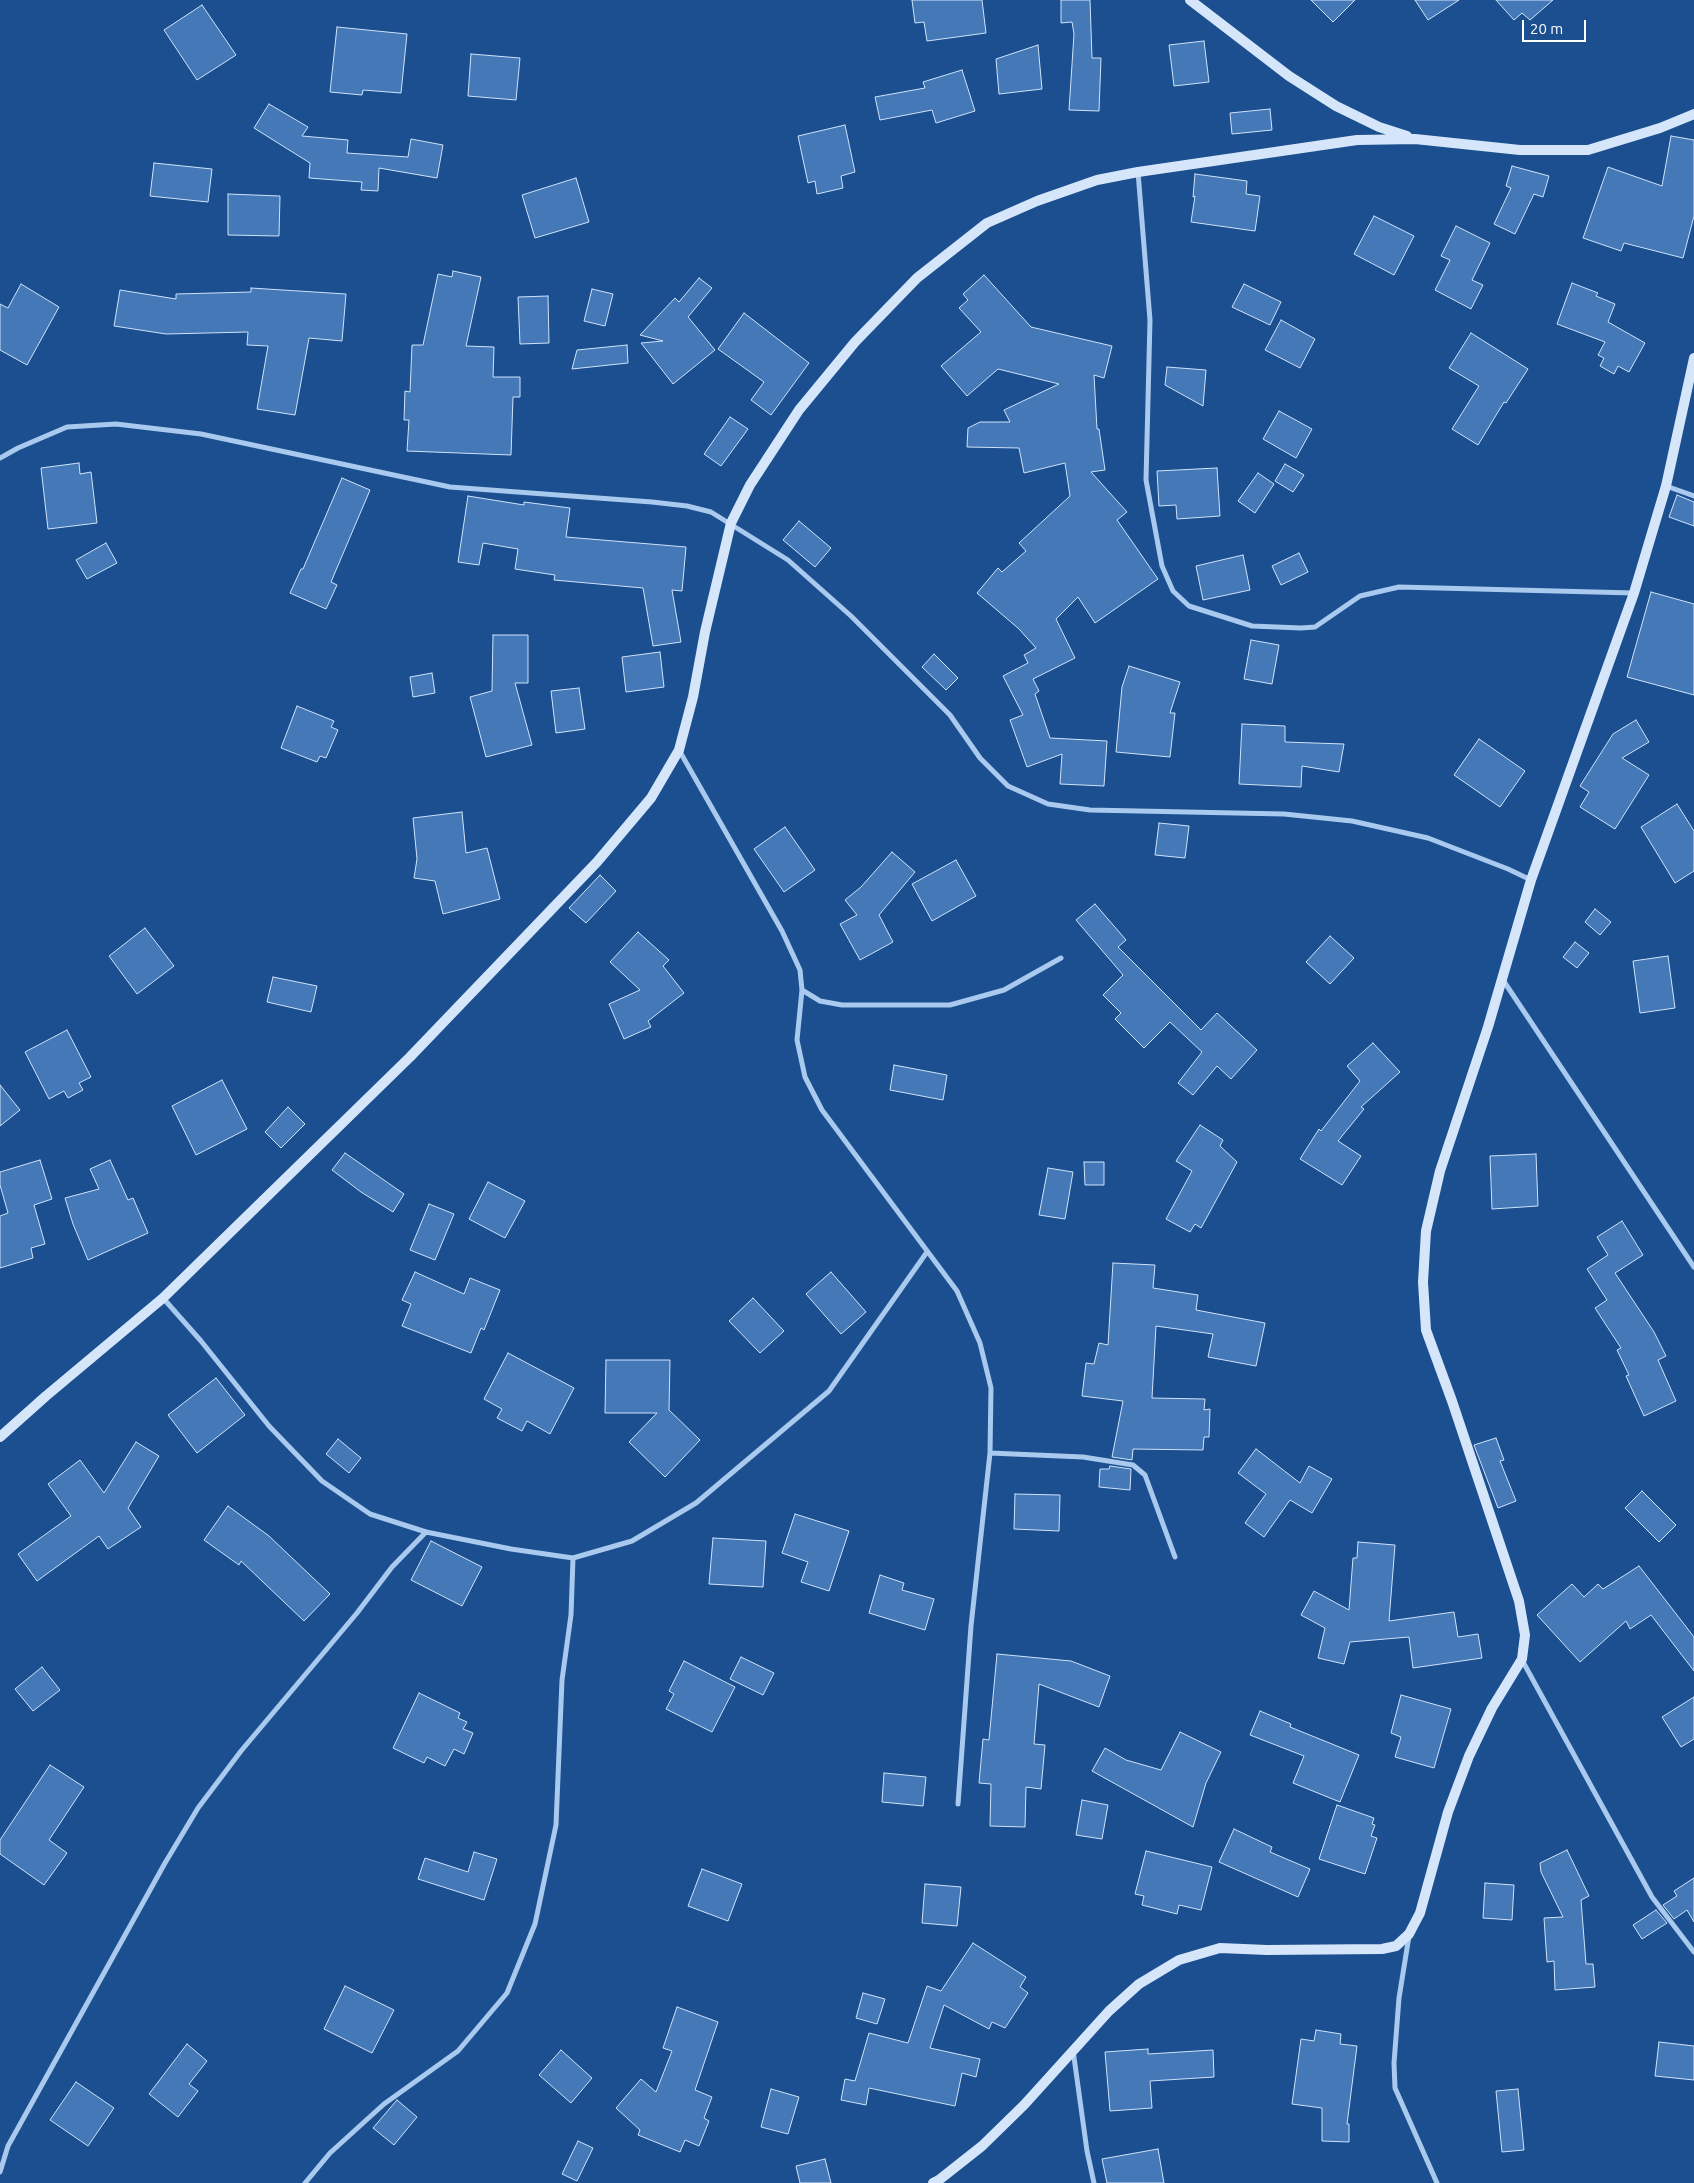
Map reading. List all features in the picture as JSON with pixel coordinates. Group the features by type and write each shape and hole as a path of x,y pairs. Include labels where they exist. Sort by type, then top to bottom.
{"street":[{"path":"1190,0 1289,76 1336,106 1379,127 1415,139"},
{"path":"0,1437 163,1298 410,1057 583,877 650,798 679,750 693,697 705,632 731,523 750,486 799,410 855,342 917,278 987,223 1037,201 1097,180 1138,172 1357,140 1415,139 1520,150 1588,150 1660,128 1694,114"},
{"path":"1138,172 1150,320 1146,480 1162,566 1173,591 1189,606 1252,626 1301,628 1315,627 1360,596 1399,587 1634,593"},
{"path":"1437,2183 1395,2088 1394,2063 1399,1998 1409,1934 1420,1913 1448,1812 1469,1756 1492,1708 1522,1660 1525,1635 1519,1601 1452,1401 1426,1330 1423,1282 1426,1231 1440,1171 1503,979 1530,880 1634,593 1666,486 1694,358"},
{"path":"0,458 18,448 67,427 116,424 200,434 450,487 670,504 711,512 788,560 851,616 950,715 980,758 1008,786 1048,804 1090,810 1284,814 1352,821 1428,838 1508,869 1530,880"},
{"path":"1666,486 1694,496"},
{"path":"679,750 782,931 800,970 802,990 797,1040 805,1077 822,1110 957,1291 980,1343 991,1388 990,1454 971,1626 958,1804"},
{"path":"802,990 820,1001 842,1005 950,1005 1004,990 1061,958"},
{"path":"1503,979 1694,1267"},
{"path":"163,1298 269,1426 322,1481 370,1514 426,1532 511,1549 573,1558 632,1541 696,1503 829,1391 927,1252"},
{"path":"990,1454 1083,1457 1132,1465 1145,1475 1175,1557"},
{"path":"0,2172 8,2146 165,1863 198,1808 241,1751 357,1613 392,1567 426,1532"},
{"path":"306,2183 330,2152 384,2104 458,2051 507,1994 535,1924 556,1825 562,1680 571,1615 573,1558"},
{"path":"1522,1660 1652,1897 1694,1952"},
{"path":"933,2183 982,2146 1024,2106 1108,2011 1139,1984 1179,1960 1220,1948 1267,1950 1382,1949 1396,1946 1409,1934"},
{"path":"1073,2049 1094,2183"}],"building":[{"path":"912,0 982,0 986,33 927,41 924,22 915,23"},
{"path":"1061,0 1090,0 1092,58 1101,58 1099,111 1069,110 1074,34 1072,22 1061,23"},
{"path":"1311,0 1355,0 1333,22"},
{"path":"1415,0 1459,0 1428,20"},
{"path":"1496,0 1553,0 1530,20 1522,13 1514,20"},
{"path":"202,5 236,55 197,80 164,30"},
{"path":"337,27 407,34 401,93 363,90 362,95 330,92"},
{"path":"1204,41 1209,82 1174,86 1169,45"},
{"path":"1038,45 1042,89 999,94 996,59"},
{"path":"471,54 520,58 516,100 468,96"},
{"path":"962,70 975,111 936,123 932,110 880,120 875,97 925,88 923,82"},
{"path":"269,104 308,127 302,136 348,140 347,153 408,157 411,139 443,145 437,178 379,168 378,191 361,190 362,182 309,178 310,163 254,128"},
{"path":"1270,109 1272,130 1232,134 1230,113"},
{"path":"845,125 855,172 841,176 843,188 817,194 815,181 808,183 798,136"},
{"path":"1671,136 1694,140 1694,216 1683,258 1624,243 1621,251 1583,238 1608,167 1662,186"},
{"path":"154,163 212,169 208,202 150,196"},
{"path":"1512,166 1549,176 1543,197 1534,194 1515,234 1494,224 1511,188 1506,186"},
{"path":"1195,174 1247,181 1246,194 1260,196 1255,231 1191,222 1195,196 1193,197"},
{"path":"576,178 589,222 535,238 522,195"},
{"path":"228,194 280,196 279,236 228,235"},
{"path":"1374,216 1414,236 1394,275 1354,254"},
{"path":"1456,226 1490,243 1472,280 1483,285 1471,309 1435,290 1450,260 1441,256"},
{"path":"453,271 481,277 466,346 494,347 493,377 520,377 520,397 513,397 511,455 407,451 409,420 404,420 405,391 410,392 412,345 423,345 438,274 452,277"},
{"path":"984,275 1031,327 1112,346 1104,378 1094,375 1097,429 1099,429 1105,470 1091,472 1127,512 1117,520 1158,579 1095,623 1078,597 1056,619 1075,658 1033,679 1039,691 1035,694 1050,738 1107,741 1104,786 1060,784 1062,754 1027,767 1010,720 1023,715 1003,676 1028,663 1024,655 1036,648 1019,629 977,593 998,568 1002,572 1026,551 1019,543 1070,496 1065,463 1024,473 1019,448 967,447 968,428 980,422 1010,422 1004,410 1059,384 998,369 967,396 941,366 981,332 959,308 968,300 963,294"},
{"path":"699,278 712,288 688,317 715,350 673,384 641,343 663,341 640,335 675,298 679,302"},
{"path":"1572,283 1598,293 1596,296 1615,304 1608,322 1645,343 1629,372 1618,366 1614,374 1600,366 1604,358 1598,355 1605,342 1557,324"},
{"path":"21,284 59,307 27,365 0,350 0,304 8,308"},
{"path":"1244,284 1281,302 1270,325 1232,307"},
{"path":"251,288 346,294 342,341 309,338 295,415 257,409 268,346 247,345 248,332 166,334 114,326 120,290 176,299 176,294 251,292"},
{"path":"592,289 613,294 605,326 584,321"},
{"path":"548,296 549,343 520,344 518,297"},
{"path":"744,313 809,363 771,415 751,400 764,382 718,349"},
{"path":"1281,320 1315,339 1300,368 1265,350"},
{"path":"1471,333 1528,369 1506,403 1504,402 1478,445 1452,429 1479,386 1449,368"},
{"path":"627,345 628,363 572,369 577,350"},
{"path":"1167,367 1206,370 1203,406 1165,385"},
{"path":"1279,411 1312,429 1296,458 1263,439"},
{"path":"730,417 748,429 721,466 704,454"},
{"path":"79,463 80,474 91,472 97,523 48,529 41,468"},
{"path":"1285,464 1304,475 1293,492 1275,481"},
{"path":"1217,468 1220,516 1177,519 1176,505 1159,506 1157,471"},
{"path":"1258,473 1274,484 1255,513 1238,501"},
{"path":"342,478 370,490 331,582 337,585 326,609 290,593 301,569 303,569"},
{"path":"1677,495 1694,502 1694,526 1669,517"},
{"path":"468,496 524,505 524,502 570,508 566,537 686,547 682,591 672,590 681,642 653,646 643,588 554,580 555,575 515,569 518,549 483,543 479,565 458,562"},
{"path":"799,521 831,548 815,567 783,540"},
{"path":"106,543 117,563 87,579 76,560"},
{"path":"1299,553 1308,572 1281,585 1272,566"},
{"path":"1243,555 1250,590 1203,600 1196,566"},
{"path":"1651,592 1694,604 1694,695 1627,677"},
{"path":"493,635 528,635 528,683 515,683 532,745 486,757 470,697 492,691"},
{"path":"1251,640 1279,645 1272,684 1244,679"},
{"path":"660,652 664,687 626,692 622,657"},
{"path":"934,654 958,678 946,690 922,667"},
{"path":"1129,666 1180,682 1170,713 1175,713 1170,757 1116,752 1122,687"},
{"path":"432,673 435,693 413,697 410,677"},
{"path":"579,688 585,729 556,733 551,691"},
{"path":"297,706 334,721 331,727 338,730 326,758 320,756 317,762 281,748"},
{"path":"1636,720 1649,742 1622,758 1649,775 1615,829 1580,807 1589,792 1580,786 1613,734"},
{"path":"1242,724 1285,726 1285,742 1344,744 1339,772 1302,766 1301,787 1239,784"},
{"path":"1479,739 1525,771 1500,807 1454,775"},
{"path":"1677,804 1694,831 1694,871 1675,883 1641,827"},
{"path":"462,812 466,853 487,848 500,899 443,914 435,881 414,878 417,859 413,818"},
{"path":"1159,823 1189,826 1185,858 1155,855"},
{"path":"785,827 815,870 784,892 754,849"},
{"path":"892,852 915,872 879,915 893,942 860,960 840,924 857,915 845,900 861,887"},
{"path":"956,860 976,896 932,921 912,884"},
{"path":"600,875 616,891 586,923 569,908"},
{"path":"1095,904 1126,940 1118,947 1201,1030 1217,1013 1257,1050 1231,1079 1217,1066 1193,1095 1178,1083 1202,1052 1170,1022 1144,1048 1115,1019 1121,1013 1103,995 1123,975 1076,920"},
{"path":"1595,909 1611,922 1600,935 1585,922"},
{"path":"145,928 174,966 137,994 109,956"},
{"path":"638,932 669,960 663,966 684,993 648,1021 651,1027 624,1039 609,1004 640,990 610,962"},
{"path":"1330,936 1354,958 1330,984 1306,962"},
{"path":"1575,942 1589,953 1577,968 1563,957"},
{"path":"1668,956 1675,1008 1640,1013 1633,961"},
{"path":"273,977 317,986 311,1012 267,1002"},
{"path":"67,1030 91,1077 79,1083 83,1090 68,1098 64,1091 49,1099 25,1052"},
{"path":"1373,1043 1400,1072 1361,1107 1364,1109 1338,1141 1361,1156 1342,1185 1300,1159 1319,1129 1321,1131 1360,1081 1347,1066"},
{"path":"894,1065 947,1075 943,1100 890,1090"},
{"path":"222,1080 247,1129 196,1155 172,1106"},
{"path":"0,1085 20,1110 0,1126"},
{"path":"288,1107 305,1124 281,1148 265,1132"},
{"path":"1200,1125 1223,1140 1220,1146 1237,1162 1201,1228 1195,1224 1190,1232 1166,1219 1192,1171 1176,1161"},
{"path":"345,1153 404,1194 393,1212 361,1192 332,1170"},
{"path":"1536,1154 1538,1206 1492,1209 1490,1156"},
{"path":"40,1160 52,1199 34,1205 45,1244 31,1248 33,1258 0,1268 0,1216 8,1213 0,1185 0,1172"},
{"path":"110,1160 128,1200 133,1198 148,1233 88,1260 73,1224 65,1198 99,1189 90,1169"},
{"path":"1084,1162 1104,1162 1104,1185 1085,1185"},
{"path":"1048,1168 1073,1172 1065,1219 1039,1215"},
{"path":"488,1182 525,1201 505,1238 469,1219"},
{"path":"429,1204 454,1214 435,1260 410,1250"},
{"path":"1622,1221 1643,1255 1615,1273 1654,1332 1666,1356 1658,1360 1676,1401 1644,1416 1626,1376 1629,1375 1617,1350 1621,1348 1595,1308 1607,1300 1587,1269 1608,1255 1597,1237"},
{"path":"1113,1263 1155,1265 1153,1288 1198,1295 1196,1310 1265,1323 1256,1366 1208,1357 1213,1334 1156,1326 1152,1398 1205,1399 1204,1410 1210,1409 1209,1437 1204,1437 1203,1450 1133,1449 1132,1460 1112,1457 1123,1401 1082,1396 1086,1363 1094,1364 1099,1343 1108,1345"},
{"path":"415,1272 464,1294 470,1278 500,1290 484,1330 481,1328 471,1353 402,1326 411,1304 402,1300"},
{"path":"831,1272 866,1312 841,1334 806,1294"},
{"path":"753,1298 784,1331 760,1353 729,1321"},
{"path":"508,1353 574,1388 550,1434 527,1421 522,1431 497,1418 502,1409 484,1399"},
{"path":"606,1360 670,1360 669,1410 700,1440 665,1477 629,1442 657,1413 605,1413"},
{"path":"216,1378 245,1415 197,1453 168,1415"},
{"path":"1496,1438 1504,1460 1500,1461 1516,1501 1498,1508 1474,1445"},
{"path":"338,1439 361,1458 349,1473 326,1454"},
{"path":"136,1442 159,1456 128,1508 141,1527 108,1549 99,1536 37,1581 18,1554 71,1516 48,1484 80,1460 104,1493"},
{"path":"1256,1449 1300,1483 1309,1466 1332,1479 1312,1513 1290,1500 1264,1537 1245,1523 1266,1494 1238,1473"},
{"path":"1110,1466 1131,1469 1130,1490 1099,1487 1100,1469 1109,1469"},
{"path":"1642,1491 1676,1525 1659,1542 1625,1508"},
{"path":"1015,1494 1060,1495 1059,1531 1014,1529"},
{"path":"228,1506 269,1536 330,1594 304,1621 241,1561 239,1565 204,1540"},
{"path":"795,1514 849,1531 829,1591 801,1582 808,1562 782,1553"},
{"path":"713,1538 766,1541 763,1587 709,1584"},
{"path":"431,1541 482,1567 462,1606 411,1580"},
{"path":"1358,1542 1395,1545 1389,1621 1454,1612 1458,1637 1478,1634 1482,1658 1413,1668 1409,1637 1350,1642 1344,1664 1318,1658 1325,1628 1301,1615 1314,1591 1349,1610 1353,1558 1357,1558"},
{"path":"1639,1566 1694,1637 1694,1671 1651,1615 1630,1629 1626,1621 1580,1662 1537,1615 1572,1584 1584,1597 1598,1584 1603,1589"},
{"path":"880,1575 904,1583 902,1590 934,1599 925,1630 869,1613"},
{"path":"997,1654 1071,1661 1110,1676 1099,1707 1039,1684 1034,1744 1045,1745 1041,1789 1026,1787 1025,1827 990,1826 991,1784 979,1783 983,1739 989,1740"},
{"path":"741,1657 774,1673 763,1695 730,1679"},
{"path":"684,1661 735,1687 712,1732 666,1709 674,1694 669,1691"},
{"path":"42,1667 60,1690 33,1711 15,1689"},
{"path":"419,1693 460,1713 458,1718 467,1722 463,1729 473,1733 464,1754 454,1749 445,1766 427,1757 424,1763 393,1748"},
{"path":"1401,1695 1451,1709 1434,1768 1395,1757 1401,1737 1391,1733"},
{"path":"1694,1697 1694,1739 1681,1747 1662,1717"},
{"path":"1260,1711 1291,1724 1290,1727 1359,1755 1340,1802 1293,1783 1304,1756 1250,1735"},
{"path":"1180,1732 1221,1752 1206,1783 1193,1827 1092,1771 1105,1748 1126,1760 1161,1770"},
{"path":"50,1765 84,1787 49,1840 67,1853 44,1885 0,1854 0,1840"},
{"path":"884,1773 926,1777 923,1806 882,1802"},
{"path":"1082,1800 1108,1805 1102,1839 1076,1835"},
{"path":"1337,1805 1374,1818 1372,1824 1375,1825 1371,1836 1377,1838 1365,1874 1319,1859"},
{"path":"1234,1829 1272,1847 1270,1852 1310,1869 1298,1897 1219,1862"},
{"path":"1567,1850 1589,1896 1581,1900 1586,1964 1593,1964 1595,1987 1555,1990 1554,1961 1547,1962 1544,1918 1563,1917 1541,1872 1540,1863"},
{"path":"1146,1851 1212,1867 1201,1910 1179,1905 1177,1914 1142,1905 1144,1896 1135,1894"},
{"path":"474,1852 497,1859 484,1900 418,1879 425,1858 468,1872"},
{"path":"702,1869 742,1884 728,1921 688,1906"},
{"path":"1694,1878 1694,1922 1687,1910 1674,1919 1663,1905 1677,1896 1674,1891"},
{"path":"1485,1883 1514,1885 1512,1920 1483,1918"},
{"path":"925,1884 961,1887 957,1926 922,1923"},
{"path":"1656,1910 1667,1923 1642,1939 1633,1925"},
{"path":"973,1943 1026,1977 1020,1987 1028,1993 1005,2028 992,2022 989,2029 944,2005 930,2048 980,2059 976,2077 962,2073 955,2106 869,2088 866,2105 841,2100 845,2079 855,2081 869,2033 908,2043 927,1986 941,1991"},
{"path":"345,1986 394,2010 372,2053 324,2029"},
{"path":"863,1993 885,1999 877,2024 856,2018"},
{"path":"677,2007 718,2022 695,2090 712,2097 704,2118 709,2121 699,2146 685,2140 680,2152 638,2135 640,2130 616,2108 641,2079 656,2092 672,2051 663,2048"},
{"path":"1316,2030 1341,2034 1340,2044 1357,2046 1347,2124 1349,2124 1349,2142 1322,2141 1322,2108 1292,2104 1301,2039 1314,2041"},
{"path":"1659,2042 1694,2046 1694,2080 1655,2076"},
{"path":"187,2044 207,2061 189,2084 198,2091 178,2117 149,2094"},
{"path":"1148,2049 1148,2054 1213,2050 1214,2077 1150,2081 1152,2108 1110,2111 1105,2052"},
{"path":"561,2050 592,2078 571,2103 539,2075"},
{"path":"76,2082 114,2108 88,2146 50,2120"},
{"path":"771,2089 799,2097 788,2134 761,2127"},
{"path":"1518,2089 1524,2150 1502,2152 1496,2091"},
{"path":"397,2100 417,2117 394,2145 373,2128"},
{"path":"578,2141 593,2148 577,2181 562,2174"},
{"path":"1158,2149 1164,2183 1107,2183 1102,2159"},
{"path":"825,2159 831,2183 800,2183 796,2166"}]}
